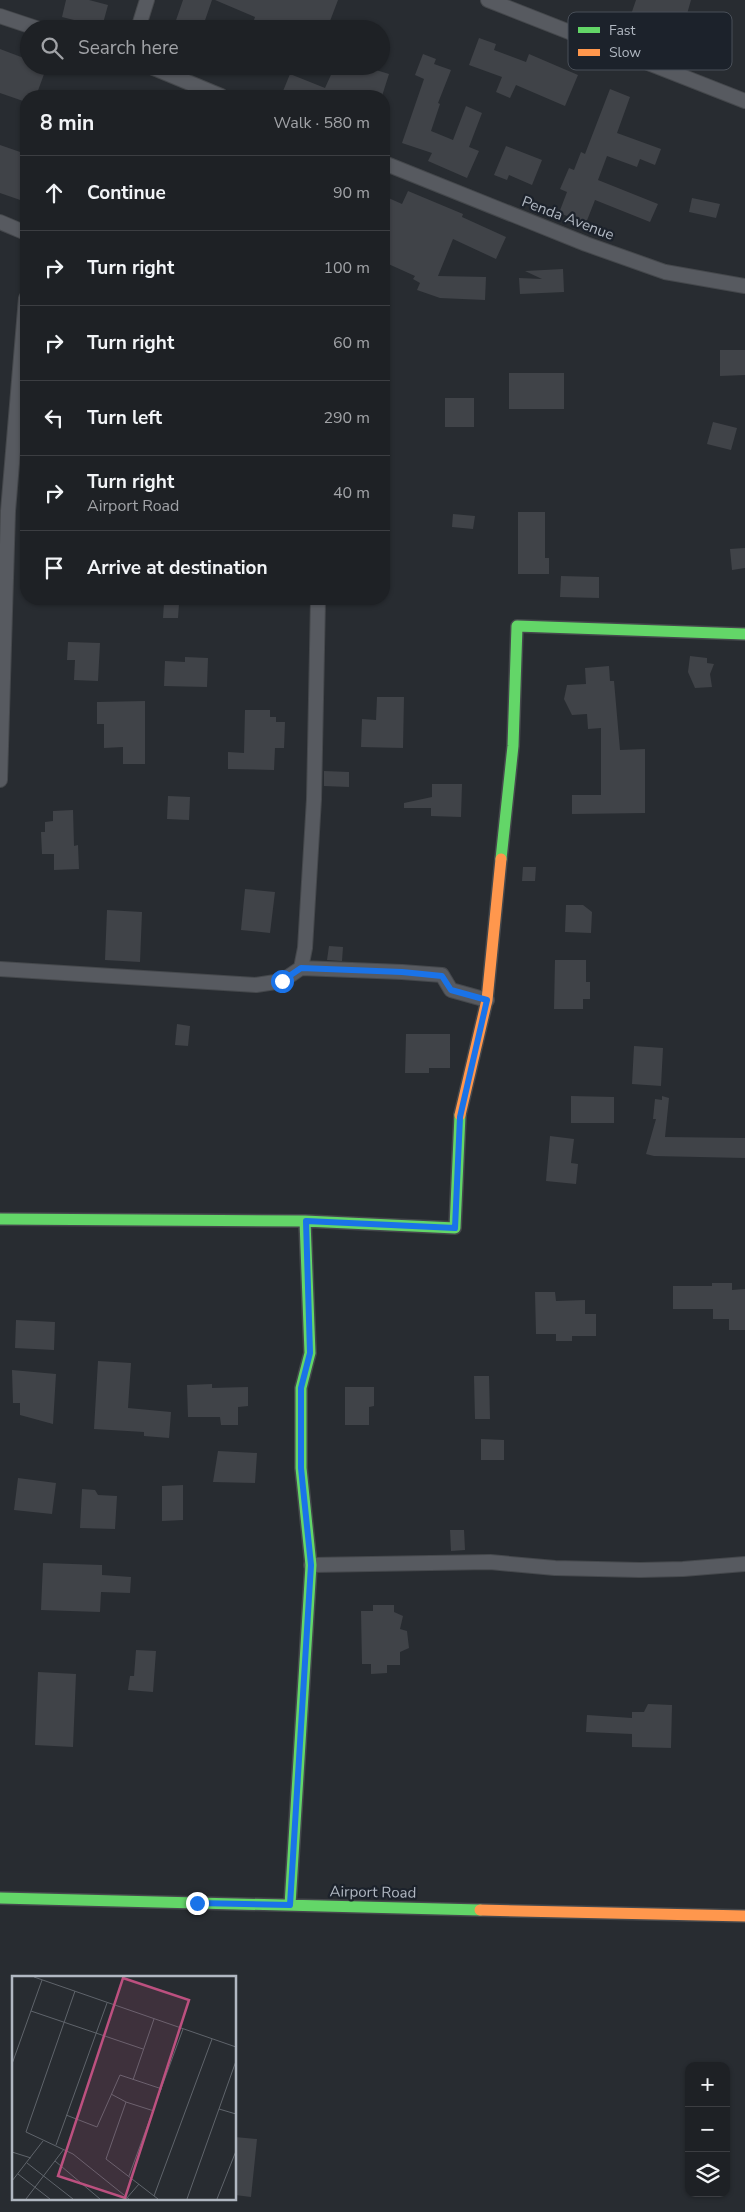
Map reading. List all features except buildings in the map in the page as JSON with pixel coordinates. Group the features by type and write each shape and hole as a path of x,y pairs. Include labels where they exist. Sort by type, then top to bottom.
{"street":[{"path":"141,20 147,0"},
{"path":"488,0 568,31"},
{"path":"0,16 20,23"},
{"path":"666,70 745,101"},
{"path":"171,75 207,90"},
{"name":"Penda Avenue","path":"390,165 586,244 665,272 745,286"},
{"path":"0,222 20,230"},
{"path":"0,780 8,511 20,369"},
{"path":"301,968 305,948 314,799 318,605"},
{"path":"0,1219 306,1221 455,1228 460,1117 487,1000 513,746 517,626 745,634"},
{"path":"0,969 256,985 282,981 301,968 402,972 442,976 451,990 487,1000"},
{"path":"290,1905 311,1565 301,1468 301,1388 310,1353 306,1221"},
{"path":"311,1565 490,1562 555,1568 640,1570 745,1564"},
{"name":"Airport Road","path":"0,1898 745,1916"}],"traffic: fast":[{"path":"501,859 513,746 517,626 745,634"},
{"path":"0,1219 305,1221 455,1228 460,1115"},
{"path":"290,1905 311,1565 301,1468 301,1388 310,1353 305,1221"},
{"path":"0,1898 480,1910"}],"traffic: slow":[{"path":"460,1115 487,1000 501,859"},
{"path":"480,1910 745,1916"}],"route":[{"path":"197,1903 290,1905 311,1565 301,1468 301,1388 310,1353 306,1221 455,1228 460,1117 487,1000 451,990 442,976 402,972 301,968 282,981"}]}
